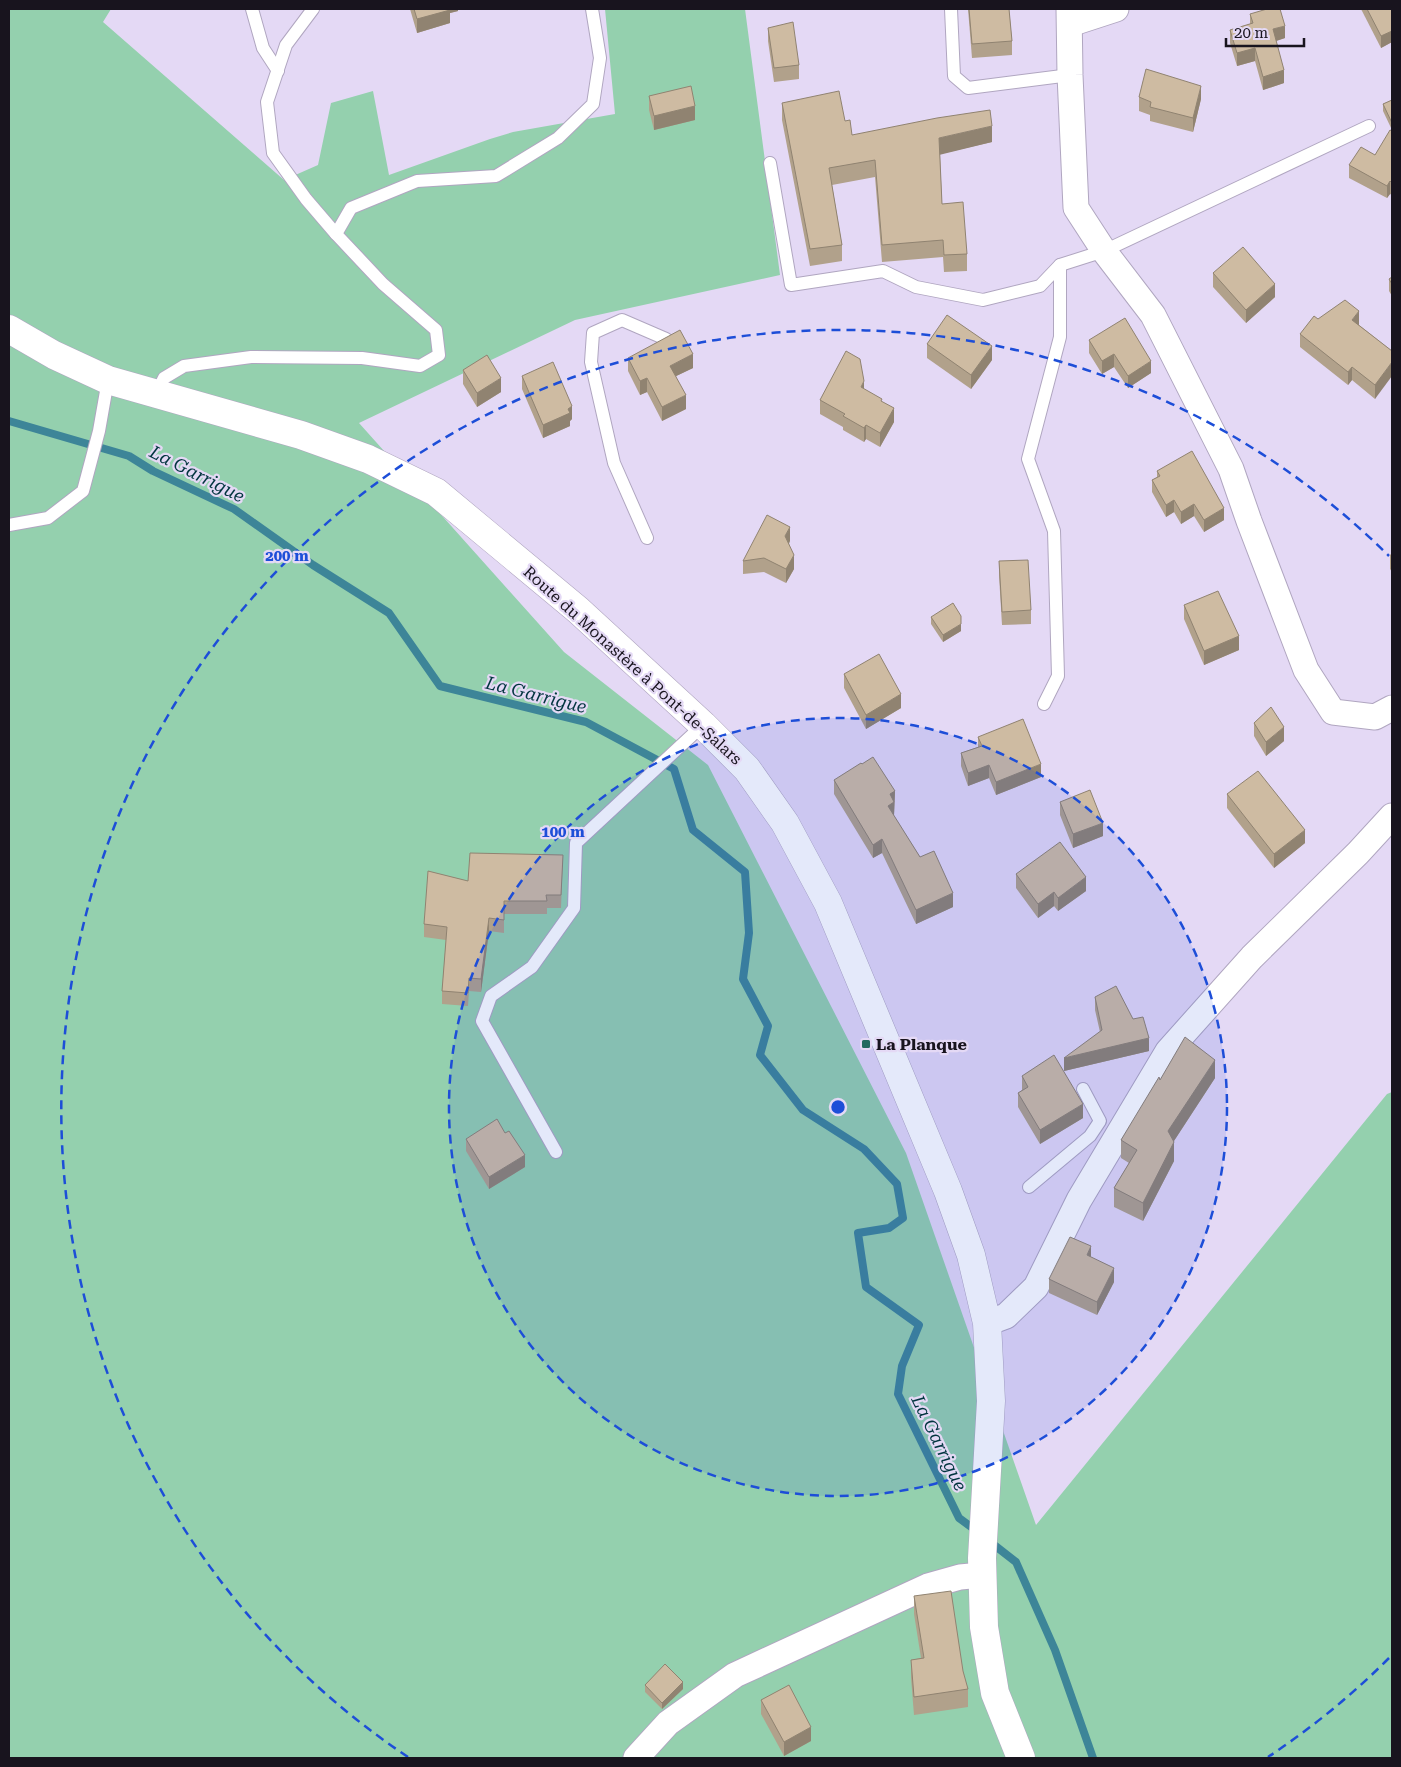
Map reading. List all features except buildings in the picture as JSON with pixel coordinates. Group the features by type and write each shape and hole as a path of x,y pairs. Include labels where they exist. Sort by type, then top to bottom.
{"street":[{"path":"1116,9 1069,16 1076,208 1104,251 1153,315 1231,469 1306,670 1333,712 1375,717 1392,708"},
{"name":"Route du Monastère à Pont-de-Salars","path":"9,329 14,334 54,355 108,380 301,434 368,459 436,492 578,610 703,725 747,769 785,823 828,903 948,1192 971,1255 987,1323 991,1401 982,1567 984,1626 995,1693 1021,1758"},
{"path":"987,1323 1006,1316 1036,1287 1079,1200 1168,1051 1252,957 1358,853 1392,816"},
{"path":"636,1758 668,1724 735,1675 928,1586 960,1577 982,1567"}],"lane":[{"path":"252,9 263,48 278,71"},
{"path":"156,394 164,378 184,366 251,357 362,358 420,366 438,355 436,330 383,284 336,234 306,199 273,153 267,102 286,45 313,9"},
{"path":"336,234 352,208 417,181 496,176 558,138 593,104 600,58 592,9"},
{"path":"951,9 954,76 968,88 1070,75"},
{"path":"770,163 791,285 883,271 916,287 983,300 1040,286 1060,265 1104,251 1369,126"},
{"path":"1044,704 1058,676 1054,531 1028,459 1060,337 1060,265"},
{"path":"647,538 614,462 591,362 593,333 622,320 666,339"},
{"path":"9,525 48,518 83,491 93,458 108,380"},
{"path":"556,1152 482,1021 491,996 532,967 574,908 576,843 703,725"},
{"path":"1029,1187 1090,1136 1100,1121 1083,1089"}],"green space":[{"path":"9,9 111,9 103,22 284,180 318,165 331,103 373,91 389,175 513,132 615,114 605,9 745,9 780,275 575,320 359,423 564,652 708,765 906,1153 1036,1525 1387,1094 1392,1092 1392,1758 9,1758"}],"waterway":[{"name":"La Garrigue","path":"9,421 129,456 153,471 234,509 313,565 389,613 440,686 586,722 674,769 693,830 745,872 749,933 743,979 768,1026 760,1055 803,1110 864,1149 897,1184 903,1218 889,1228 858,1233 866,1287 919,1325 902,1366 898,1394 959,1518 978,1532"},
{"name":"La Garrigue","path":"989,1541 1016,1562 1055,1650 1093,1758"}],"place":[{"name":"La Planque","path":"866,1044"}]}
